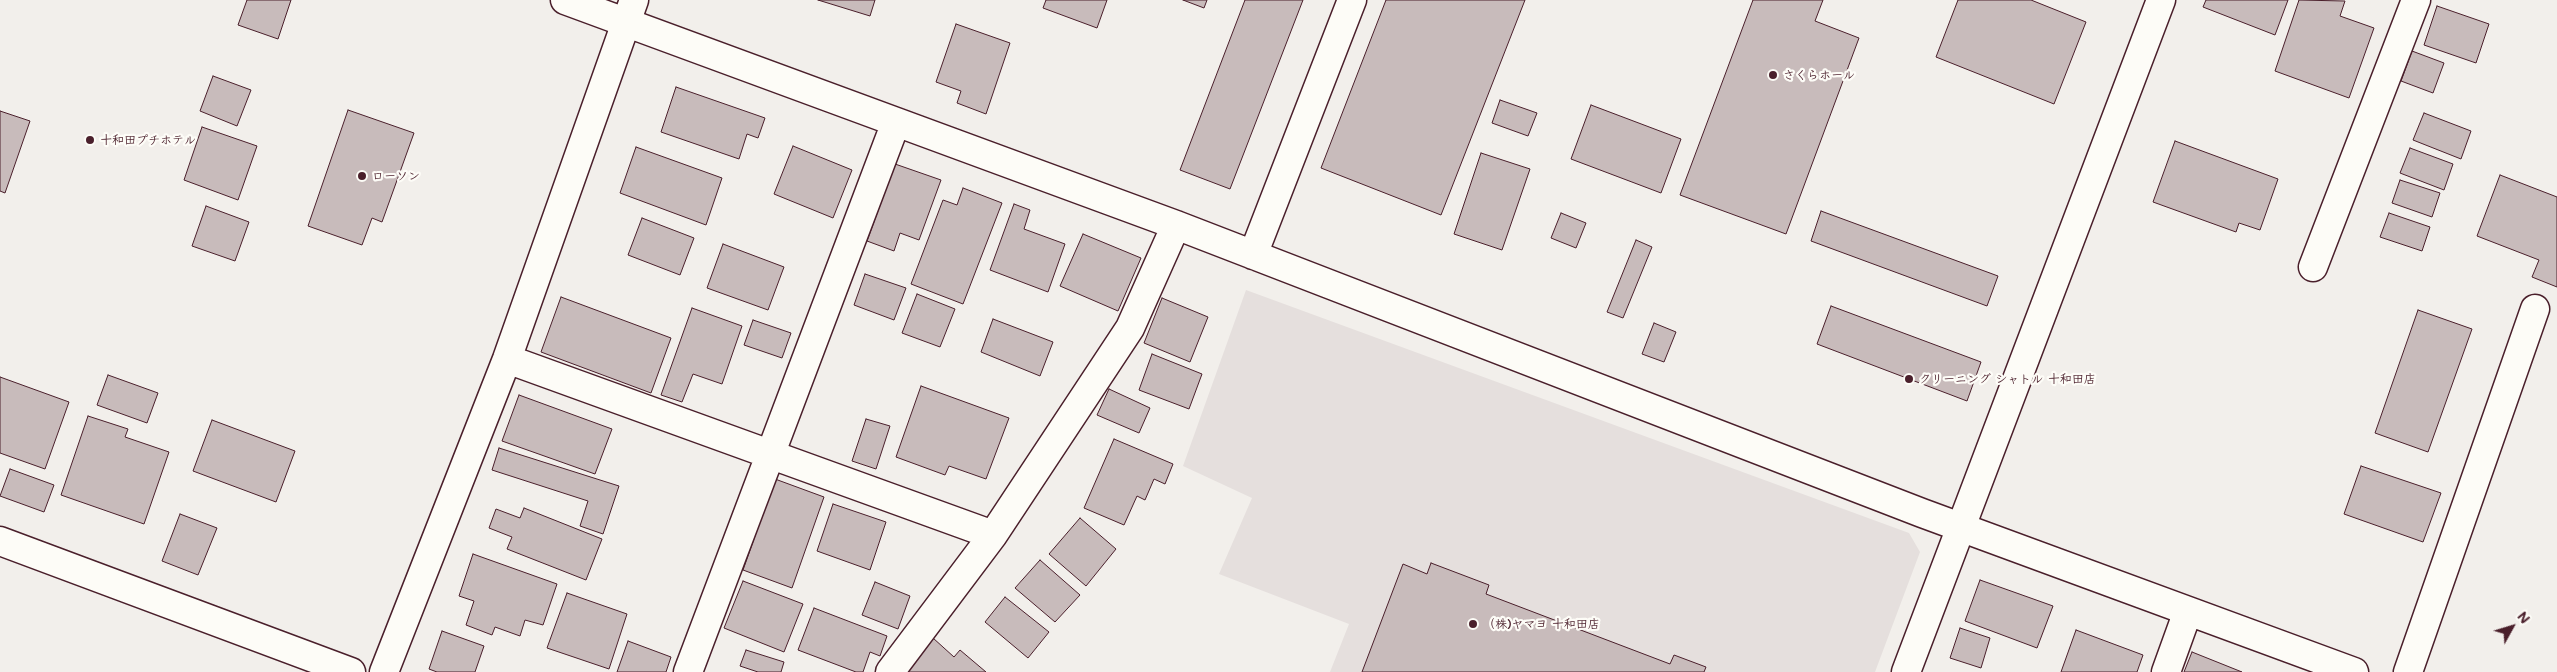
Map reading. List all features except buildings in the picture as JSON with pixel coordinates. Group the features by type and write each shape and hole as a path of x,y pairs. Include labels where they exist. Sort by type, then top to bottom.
{"street":[{"path":"565,0 630,12 896,122 1176,225 1960,527 2341,670"},
{"path":"1253,255 1352,0"},
{"path":"1906,672 2161,0"},
{"path":"2313,268 2416,0"},
{"path":"384,672 507,359 630,12"},
{"path":"688,672 896,122"},
{"path":"890,672 993,535 1130,328 1176,225"},
{"path":"2408,672 2535,309"},
{"path":"507,359 993,535"},
{"path":"0,541 351,672"},
{"path":"2166,672 2188,611"}],"shaded area":[{"path":"1246,290 1909,533 1920,552 1875,672 1330,672 1349,624 1219,574 1252,498 1183,466"}],"place":[{"name":"さくらホール","path":"1773,75"},
{"name":"十和田プチホテル","path":"90,140"},
{"name":"ローソン","path":"362,176"},
{"name":"クリーニング シャトル 十和田店","path":"1909,379"},
{"name":"（株)ヤマヨ 十和田店","path":"1473,624"}]}
